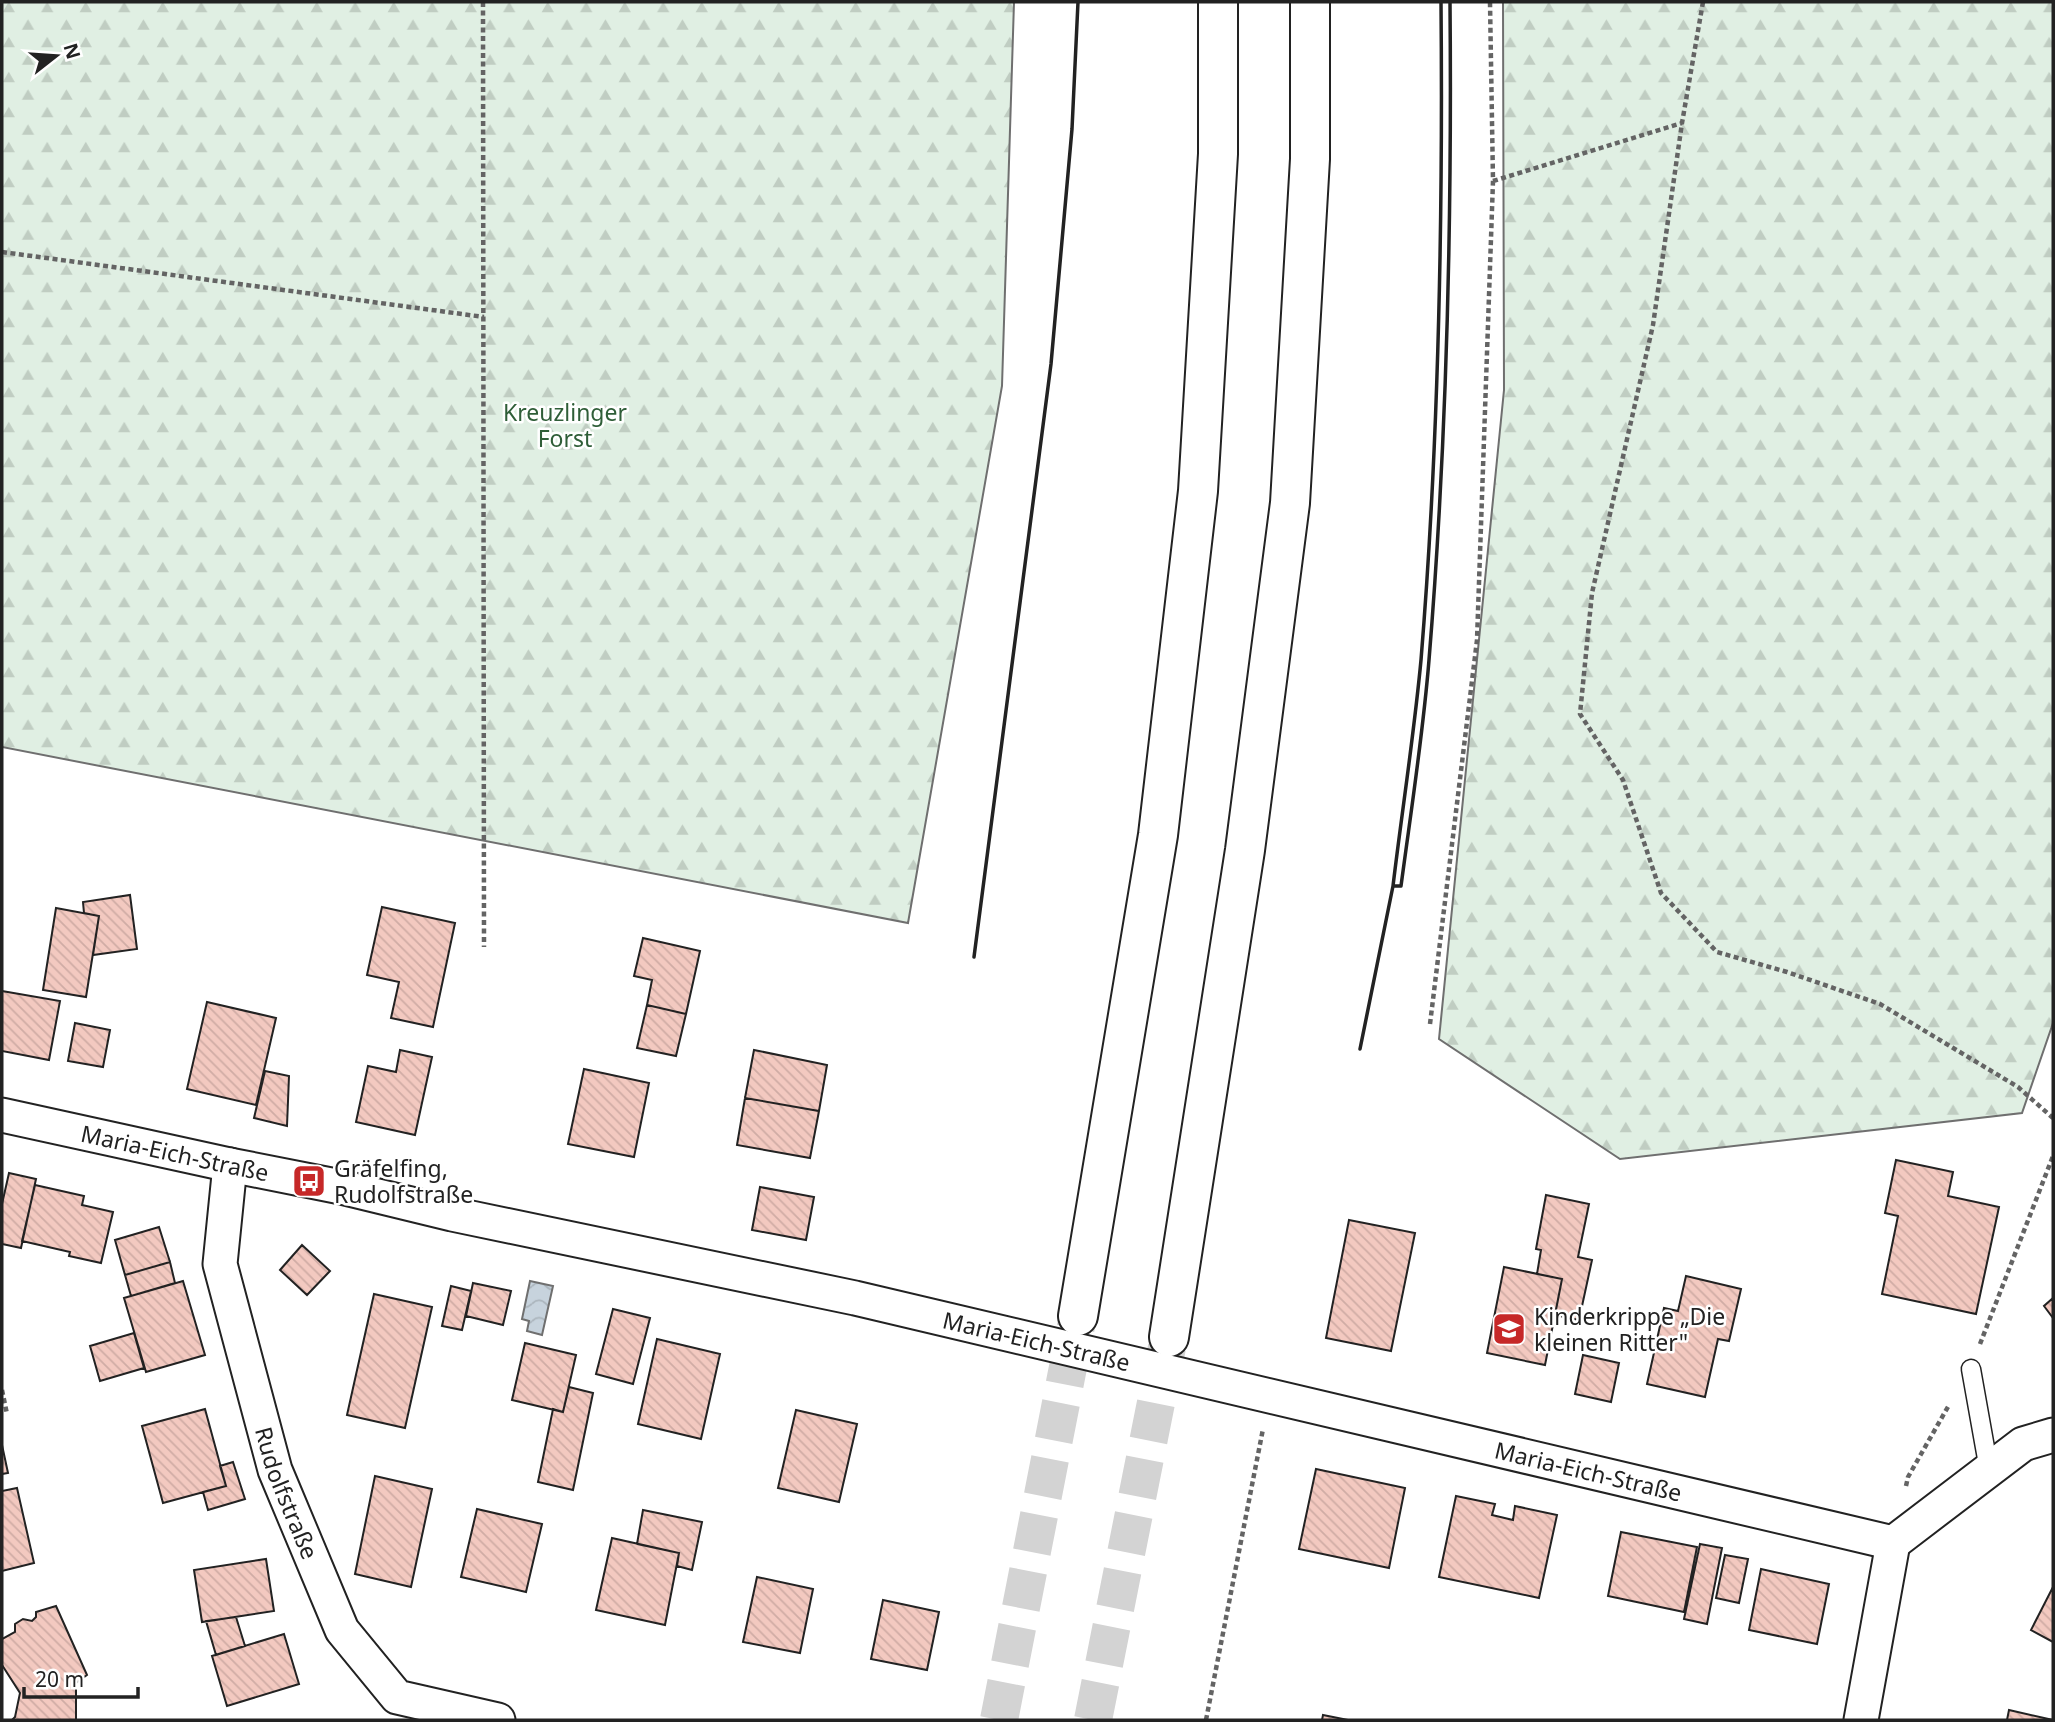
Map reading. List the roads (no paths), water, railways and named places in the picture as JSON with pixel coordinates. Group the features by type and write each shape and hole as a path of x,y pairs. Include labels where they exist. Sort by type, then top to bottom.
{"highway":[{"path":"1078,1316 1158,835 1198,491 1217,154 1218,2"},
{"path":"1169,1337 1245,850 1290,503 1310,159 1311,2"}],"street":[{"name":"Maria-Eich-Straße","path":"2,1115 341,1187 452,1214 855,1298 1893,1543"},
{"name":"Rudolfstraße","path":"230,1165 220,1264 275,1470 342,1630 397,1697 498,1720"},
{"path":"1861,1720 1893,1543 2023,1444 2053,1435"}],"lane":[{"path":"1971,1369 1989,1470"}],"water":[{"path":"530,1281 553,1286 542,1335 527,1331 529,1321 522,1319"}],"tunnel":[{"path":"999,1720 1078,1316"},
{"path":"1093,1720 1169,1337"}],"place":[{"name":"Gräfelfing, Rudolfstraße","path":"309,1181"},
{"name":"Kinderkrippe „Die kleinen Ritter\"","path":"1509,1329"}],"park label":[{"name":"Kreuzlinger Forst","path":"565,425"}]}
